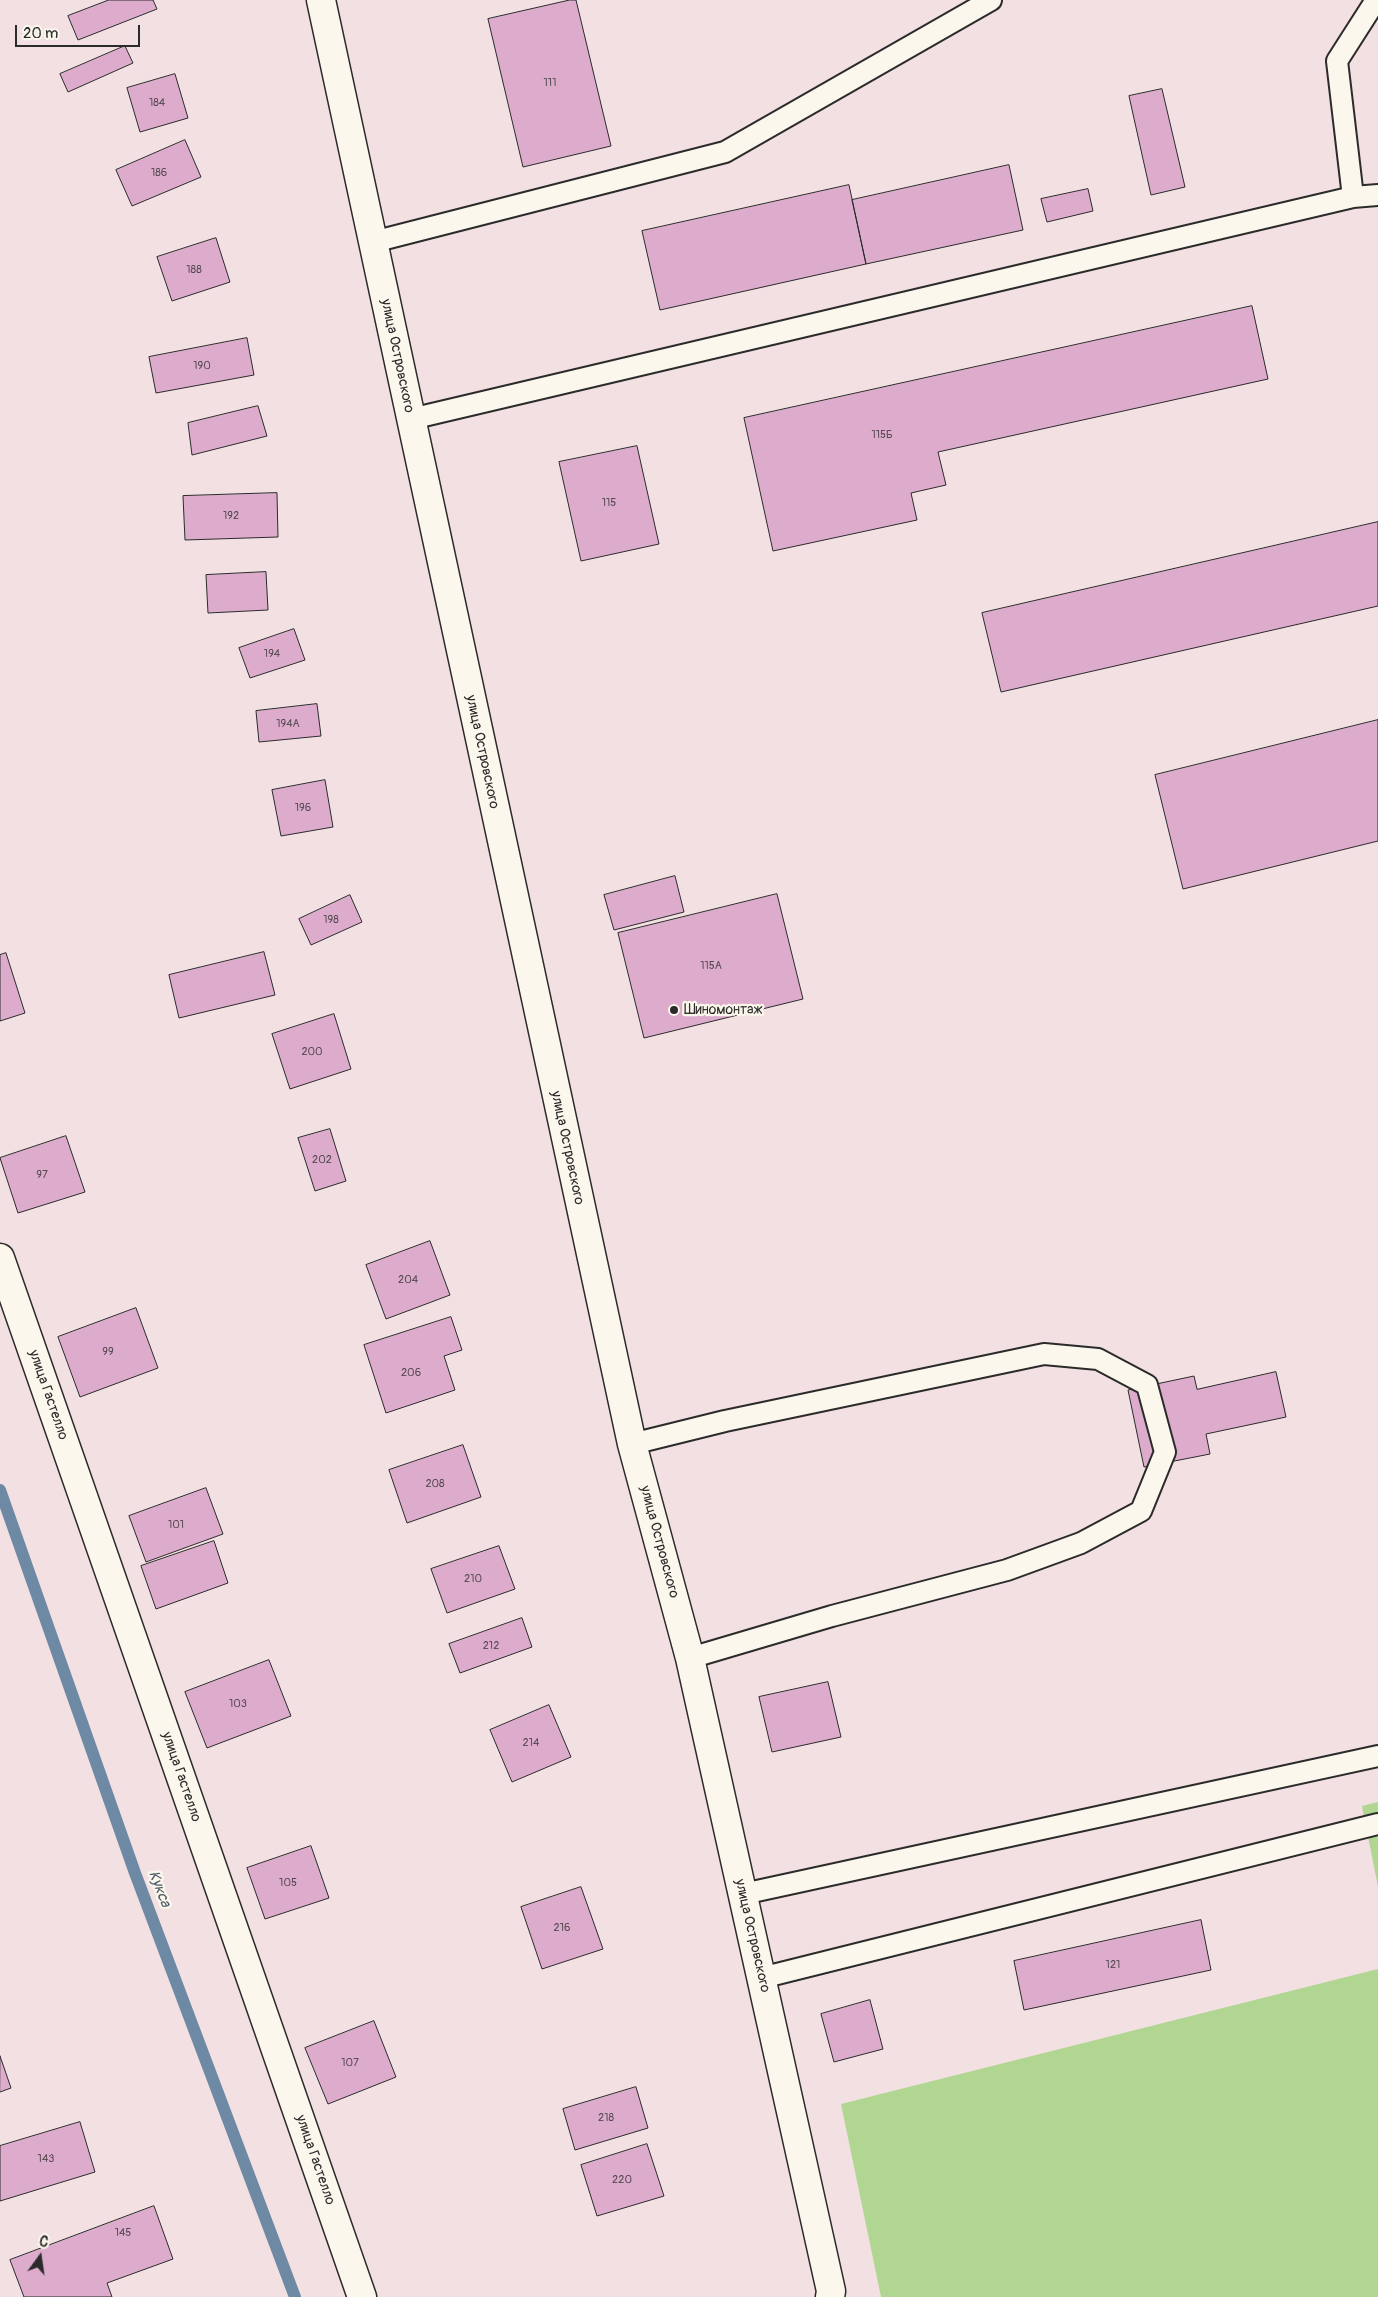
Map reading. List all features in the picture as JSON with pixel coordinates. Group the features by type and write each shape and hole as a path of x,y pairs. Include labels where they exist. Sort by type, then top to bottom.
{"street":[{"name":"улица Островского","path":"321,0 632,1444 690,1658 762,1978 830,2294"},
{"name":"улица Гастелло","path":"0,1258 362,2297"}],"lane":[{"path":"373,242 725,152 991,0"},
{"path":"1353,197 1336,61 1376,0"},
{"path":"411,419 1353,197 1378,195"},
{"path":"632,1444 735,1419 1044,1354 1098,1359 1148,1386 1165,1452 1141,1511 1081,1543 1007,1570 806,1624 690,1658"},
{"path":"742,1894 1378,1756"},
{"path":"762,1978 1378,1824"}],"green space":[{"path":"1378,1802 1378,1887 1362,1806"},
{"path":"1378,1969 1378,2297 881,2297 841,2104"}],"building":[{"path":"109,0 153,0 157,9 78,40 68,16"},
{"path":"576,0 611,146 523,167 488,19"},
{"path":"125,46 133,63 68,92 60,74"},
{"path":"175,74 188,118 140,132 127,88"},
{"path":"1162,89 1185,187 1151,195 1129,96"},
{"path":"185,140 201,177 132,206 116,170"},
{"path":"1009,165 1023,230 866,264 852,200"},
{"path":"849,185 866,264 660,310 642,231"},
{"path":"1088,189 1093,211 1047,222 1041,199"},
{"path":"216,238 230,282 172,301 157,257"},
{"path":"1252,306 1268,379 938,452 946,485 911,493 917,520 773,551 744,418"},
{"path":"247,338 254,375 156,393 149,357"},
{"path":"258,406 267,436 192,455 188,423"},
{"path":"637,446 659,544 581,561 559,462"},
{"path":"277,493 278,537 185,540 183,496"},
{"path":"1378,522 1378,606 1001,692 982,613"},
{"path":"266,572 268,610 208,613 206,575"},
{"path":"294,629 305,660 250,678 239,648"},
{"path":"317,704 321,736 259,742 256,711"},
{"path":"1378,720 1378,841 1183,889 1155,775"},
{"path":"325,780 333,827 281,836 272,790"},
{"path":"675,876 684,912 614,930 604,895"},
{"path":"777,894 803,999 644,1038 618,933"},
{"path":"350,895 362,922 311,945 299,919"},
{"path":"264,952 275,995 179,1018 169,975"},
{"path":"6,953 25,1013 0,1021 0,955"},
{"path":"334,1014 351,1069 290,1089 272,1034"},
{"path":"330,1129 346,1181 315,1191 298,1138"},
{"path":"66,1136 85,1192 18,1213 0,1158"},
{"path":"430,1241 450,1295 386,1319 366,1265"},
{"path":"136,1308 158,1368 80,1397 58,1337"},
{"path":"451,1317 462,1350 444,1356 455,1390 386,1413 364,1345"},
{"path":"1276,1372 1286,1417 1206,1434 1210,1454 1144,1467 1128,1390 1194,1376 1197,1389"},
{"path":"463,1445 481,1497 407,1523 389,1470"},
{"path":"206,1488 223,1534 146,1562 129,1516"},
{"path":"214,1541 228,1583 156,1609 141,1566"},
{"path":"499,1546 515,1589 447,1613 431,1569"},
{"path":"522,1618 532,1647 460,1673 449,1644"},
{"path":"269,1660 291,1716 207,1748 185,1692"},
{"path":"828,1682 841,1737 772,1752 759,1697"},
{"path":"549,1705 571,1757 512,1782 490,1730"},
{"path":"311,1846 329,1898 265,1919 247,1868"},
{"path":"581,1887 603,1949 542,1969 521,1907"},
{"path":"1201,1920 1211,1970 1024,2010 1014,1961"},
{"path":"870,2000 883,2049 834,2062 821,2014"},
{"path":"374,2021 396,2077 328,2104 305,2048"},
{"path":"0,2056 11,2088 0,2092"},
{"path":"636,2087 648,2128 575,2150 563,2109"},
{"path":"80,2122 95,2172 0,2201 0,2146"},
{"path":"647,2144 664,2196 597,2216 581,2165"},
{"path":"154,2206 173,2259 107,2283 112,2297 24,2297 10,2260"}],"waterway":[{"name":"Кукса","path":"0,1490 135,1873 295,2297"}],"place":[{"name":"Шиномонтаж","path":"674,1010"}]}
